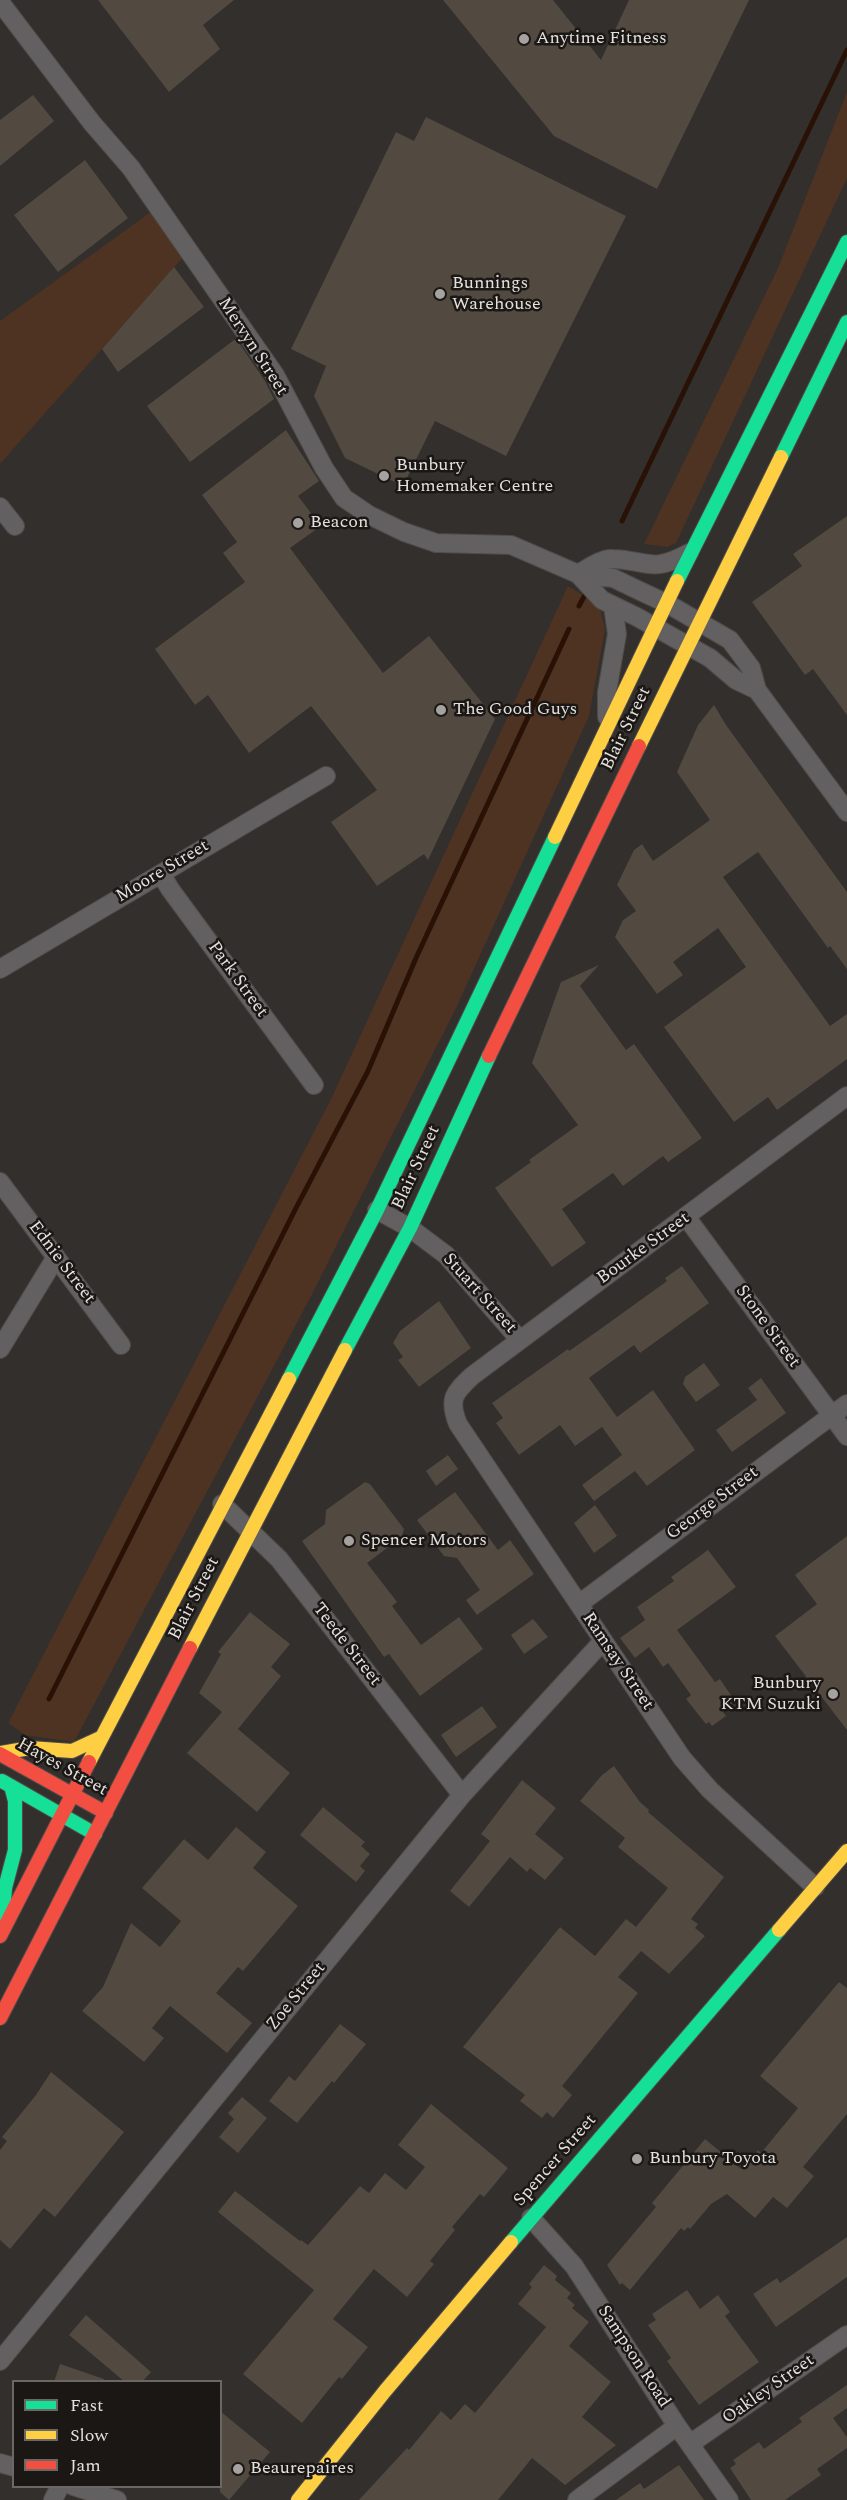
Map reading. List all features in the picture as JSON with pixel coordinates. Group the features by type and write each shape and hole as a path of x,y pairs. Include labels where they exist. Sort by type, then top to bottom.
{"main road":[{"name":"Blair Street","path":"1,1934 100,1738 377,1210 691,552 847,242"},
{"name":"Blair Street","path":"0,2018 250,1531 410,1228 502,1027 847,322"},
{"path":"0,1754 30,1748 72,1751 100,1738"},
{"name":"Hayes Street","path":"0,1754 105,1813"},
{"path":"5,1782 60,1816 95,1834"},
{"path":"1,1934 5,1888 15,1850 15,1801 5,1782"},
{"name":"Spencer Street","path":"298,2500 385,2391 531,2218 847,1851"}],"street":[{"name":"Mervyn Street","path":"0,2 92,123 131,168 275,375 324,468 344,498 369,515 404,532 436,543 511,545 578,574 613,578 699,621"},
{"path":"0,507 15,526"},
{"path":"578,574 610,558 658,566 668,564 691,552"},
{"name":"Mervyn Street","path":"578,574 602,600 657,627 687,646"},
{"path":"606,731 607,692 617,634 613,606"},
{"path":"699,621 730,640 750,668 757,690 847,812"},
{"path":"687,646 717,662 736,680 757,690"},
{"name":"Moore Street","path":"0,969 326,776"},
{"name":"Park Street","path":"161,874 314,1085"},
{"name":"Bourke Street","path":"452,1409 456,1393 462,1386 519,1340 687,1218 847,1096"},
{"name":"Ednie Street","path":"0,1182 121,1345"},
{"name":"Stuart Street","path":"377,1210 410,1228 456,1265 519,1340"},
{"name":"Stone Street","path":"687,1218 847,1436"},
{"path":"0,1349 56,1257"},
{"name":"George Street","path":"579,1604 847,1404"},
{"name":"Ramsay Street","path":"452,1409 458,1424 694,1773 815,1887"},
{"name":"Teede Street","path":"222,1504 279,1559 462,1795"},
{"name":"Zoe Street","path":"0,2361 462,1795 603,1641"},
{"name":"Sampson Road","path":"531,2218 574,2266 677,2426 729,2500"},
{"name":"Oakley Street","path":"690,2444 847,2335"},
{"path":"577,2500 677,2426"},
{"path":"76,2488 117,2500"}],"shaded area":[{"path":"847,92 847,178 676,543 667,547 644,544 778,268"},
{"path":"152,211 185,255 0,464 0,321"},
{"path":"568,586 599,605 605,629 589,716 457,1006 310,1298 74,1742 25,1735 8,1723 331,1099"}],"building":[{"path":"98,0 234,0 203,25 220,49 169,92"},
{"path":"443,0 553,0 601,60 629,0 749,0 657,189 554,136"},
{"path":"33,95 54,121 0,166 0,120"},
{"path":"426,117 626,216 506,456 435,421 403,486 345,458 314,396 326,366 291,349 396,132 414,141"},
{"path":"85,160 128,218 58,272 14,215"},
{"path":"174,267 204,307 118,372 102,349"},
{"path":"237,340 265,381 274,399 190,462 147,406"},
{"path":"286,430 319,481 298,496 321,526 290,548 383,673 429,636 495,719 428,860 424,854 377,886 331,822 377,790 311,706 249,753 208,695 195,705 155,649 245,582 223,553 237,542 202,495"},
{"path":"847,516 847,715 813,669 805,675 752,602 802,566 793,554"},
{"path":"714,705 726,725 847,892 847,969 830,946 828,948 758,852 723,877 830,1026 847,1014 847,1059 777,1110 768,1097 734,1122 664,1027 746,967 718,928 673,962 683,975 657,994 615,937 623,920 636,911 617,885 634,850 642,844 653,861 710,820 677,772 698,725"},
{"path":"599,965 580,986 626,1050 634,1044 702,1138 668,1162 663,1156 623,1186 613,1173 562,1209 586,1243 552,1267 495,1188 578,1125 532,1063 561,982"},
{"path":"682,1266 709,1303 640,1353 634,1345 589,1378 617,1417 653,1390 695,1450 647,1486 635,1471 594,1501 582,1485 622,1455 602,1427 575,1446 560,1425 519,1455 496,1423 503,1418 492,1403 667,1281 665,1278"},
{"path":"439,1301 471,1348 419,1387 398,1360 403,1357 393,1343 400,1331"},
{"path":"704,1363 720,1385 696,1402 683,1384 685,1377"},
{"path":"761,1378 786,1413 732,1452 716,1430 757,1400 748,1388"},
{"path":"448,1455 458,1469 436,1486 426,1471"},
{"path":"365,1482 370,1484 404,1529 402,1537 367,1563 397,1602 392,1606 421,1645 459,1617 483,1649 420,1696 389,1654 384,1657 302,1541 325,1524 326,1510"},
{"path":"455,1492 498,1550 510,1540 534,1574 477,1615 466,1600 480,1590 457,1558 444,1556 417,1520"},
{"path":"595,1505 617,1536 594,1553 574,1523"},
{"path":"847,1536 847,1730 775,1636 817,1604 795,1575"},
{"path":"708,1550 736,1587 677,1630 715,1682 720,1679 735,1701 723,1712 726,1716 712,1726 709,1722 706,1724 686,1699 691,1695 668,1663 663,1667 649,1647 635,1658 620,1638 645,1620 637,1607 674,1581 671,1577"},
{"path":"250,1612 290,1644 271,1667 281,1676 238,1729 290,1773 257,1812 187,1753 222,1712 199,1693 221,1654 218,1652"},
{"path":"533,1619 548,1637 524,1654 511,1635"},
{"path":"482,1706 497,1727 456,1757 441,1735"},
{"path":"614,1766 640,1802 649,1810 648,1812 724,1877 691,1919 698,1924 695,1928 705,1936 669,1974 641,1951 618,1977 638,1993 562,2086 572,2095 553,2118 547,2112 542,2118 520,2101 525,2095 463,2047 560,1927 595,1956 626,1919 636,1927 668,1888 618,1847 625,1838 580,1801 602,1775"},
{"path":"522,1780 556,1808 535,1834 564,1858 545,1880 530,1868 527,1872 510,1857 469,1907 450,1891 490,1841 481,1834"},
{"path":"323,1807 365,1842 361,1846 370,1854 360,1866 365,1871 356,1882 300,1835"},
{"path":"236,1827 266,1852 253,1868 298,1906 243,1971 238,1967 216,1993 252,2023 227,2053 170,2006 152,2028 164,2038 144,2062 82,2011 103,1987 131,1923 160,1947 181,1921 142,1888 184,1839 208,1860"},
{"path":"839,1982 847,1988 847,2114 803,2167 814,2176 787,2208 773,2197 755,2218 727,2194 711,2204 690,2229 688,2227 684,2231 681,2228 630,2290 622,2283 620,2285 607,2265 656,2207 652,2203 705,2139 741,2169 758,2150 761,2153 798,2108 760,2076"},
{"path":"340,2024 366,2044 297,2123 269,2101 289,2076 295,2081"},
{"path":"51,2072 124,2132 55,2217 44,2208 10,2249 0,2240 0,2150 7,2141 2,2137 36,2095"},
{"path":"242,2097 267,2118 238,2153 219,2137 234,2119 228,2113"},
{"path":"431,2104 508,2168 484,2197 480,2194 452,2227 455,2230 430,2261 434,2264 407,2297 374,2269 333,2319 368,2347 342,2379 339,2377 302,2423 243,2374 314,2290 218,2212 235,2191 308,2245 360,2186 369,2193 385,2173 406,2190 425,2167 398,2145"},
{"path":"847,2237 847,2277 776,2327 753,2294 777,2278 780,2283"},
{"path":"544,2265 557,2276 555,2280 571,2293 567,2298 575,2305 572,2308 589,2322 569,2346 611,2382 582,2417 616,2445 565,2485 532,2458 498,2500 359,2500 407,2448 409,2450 441,2411 451,2420 465,2404 475,2413 546,2327 518,2304 532,2287 529,2284"},
{"path":"687,2290 700,2309 718,2295 730,2312 725,2316 759,2362 699,2405 667,2361 671,2358 648,2325 656,2320 652,2314"},
{"path":"86,2315 151,2372 144,2380 123,2380 69,2335"},
{"path":"60,2364 104,2379 104,2380 55,2380"},
{"path":"847,2385 847,2408 833,2418 847,2437 847,2448 817,2469 821,2475 785,2500 751,2500 730,2468 736,2464 733,2460 759,2442 764,2449 802,2422 799,2418"},
{"name":"Beaurepaires","path":"222,2413 270,2452 229,2500 220,2492 222,2488"},
{"path":"679,2465 704,2500 616,2500 640,2483 644,2489"}],"waterway":[{"path":"622,521 847,50"},
{"path":"579,606 587,591"},
{"path":"49,1699 296,1208 368,1071 416,958 569,629"}],"traffic: fast":[{"path":"677,581 847,242"},
{"path":"781,457 847,322"},
{"path":"289,1379 377,1210 555,837"},
{"path":"345,1350 410,1228 489,1056"},
{"path":"2,1781 95,1834"},
{"path":"2,1931 5,1888 15,1850 15,1801 11,1786"},
{"path":"511,2242 779,1930"}],"traffic: slow":[{"path":"639,746 781,457"},
{"path":"555,837 677,581"},
{"path":"190,1648 345,1350"},
{"path":"89,1762 289,1379"},
{"path":"0,1753 30,1748 72,1751 100,1738"},
{"path":"779,1930 847,1851"},
{"path":"298,2500 385,2391 511,2242"}],"traffic: jam":[{"path":"489,1056 639,746"},
{"path":"0,2018 190,1648"},
{"path":"0,1754 106,1813"},
{"path":"0,1936 89,1762"}],"place":[{"name":"Anytime Fitness","path":"524,39"},
{"name":"Bunnings Warehouse","path":"440,294"},
{"name":"Bunbury Homemaker Centre","path":"384,476"},
{"name":"Beacon","path":"298,523"},
{"name":"The Good Guys","path":"441,710"},
{"name":"Spencer Motors","path":"349,1541"},
{"name":"Bunbury KTM Suzuki","path":"833,1694"},
{"name":"Bunbury Toyota","path":"637,2159"},
{"name":"Beaurepaires","path":"238,2469"}]}
